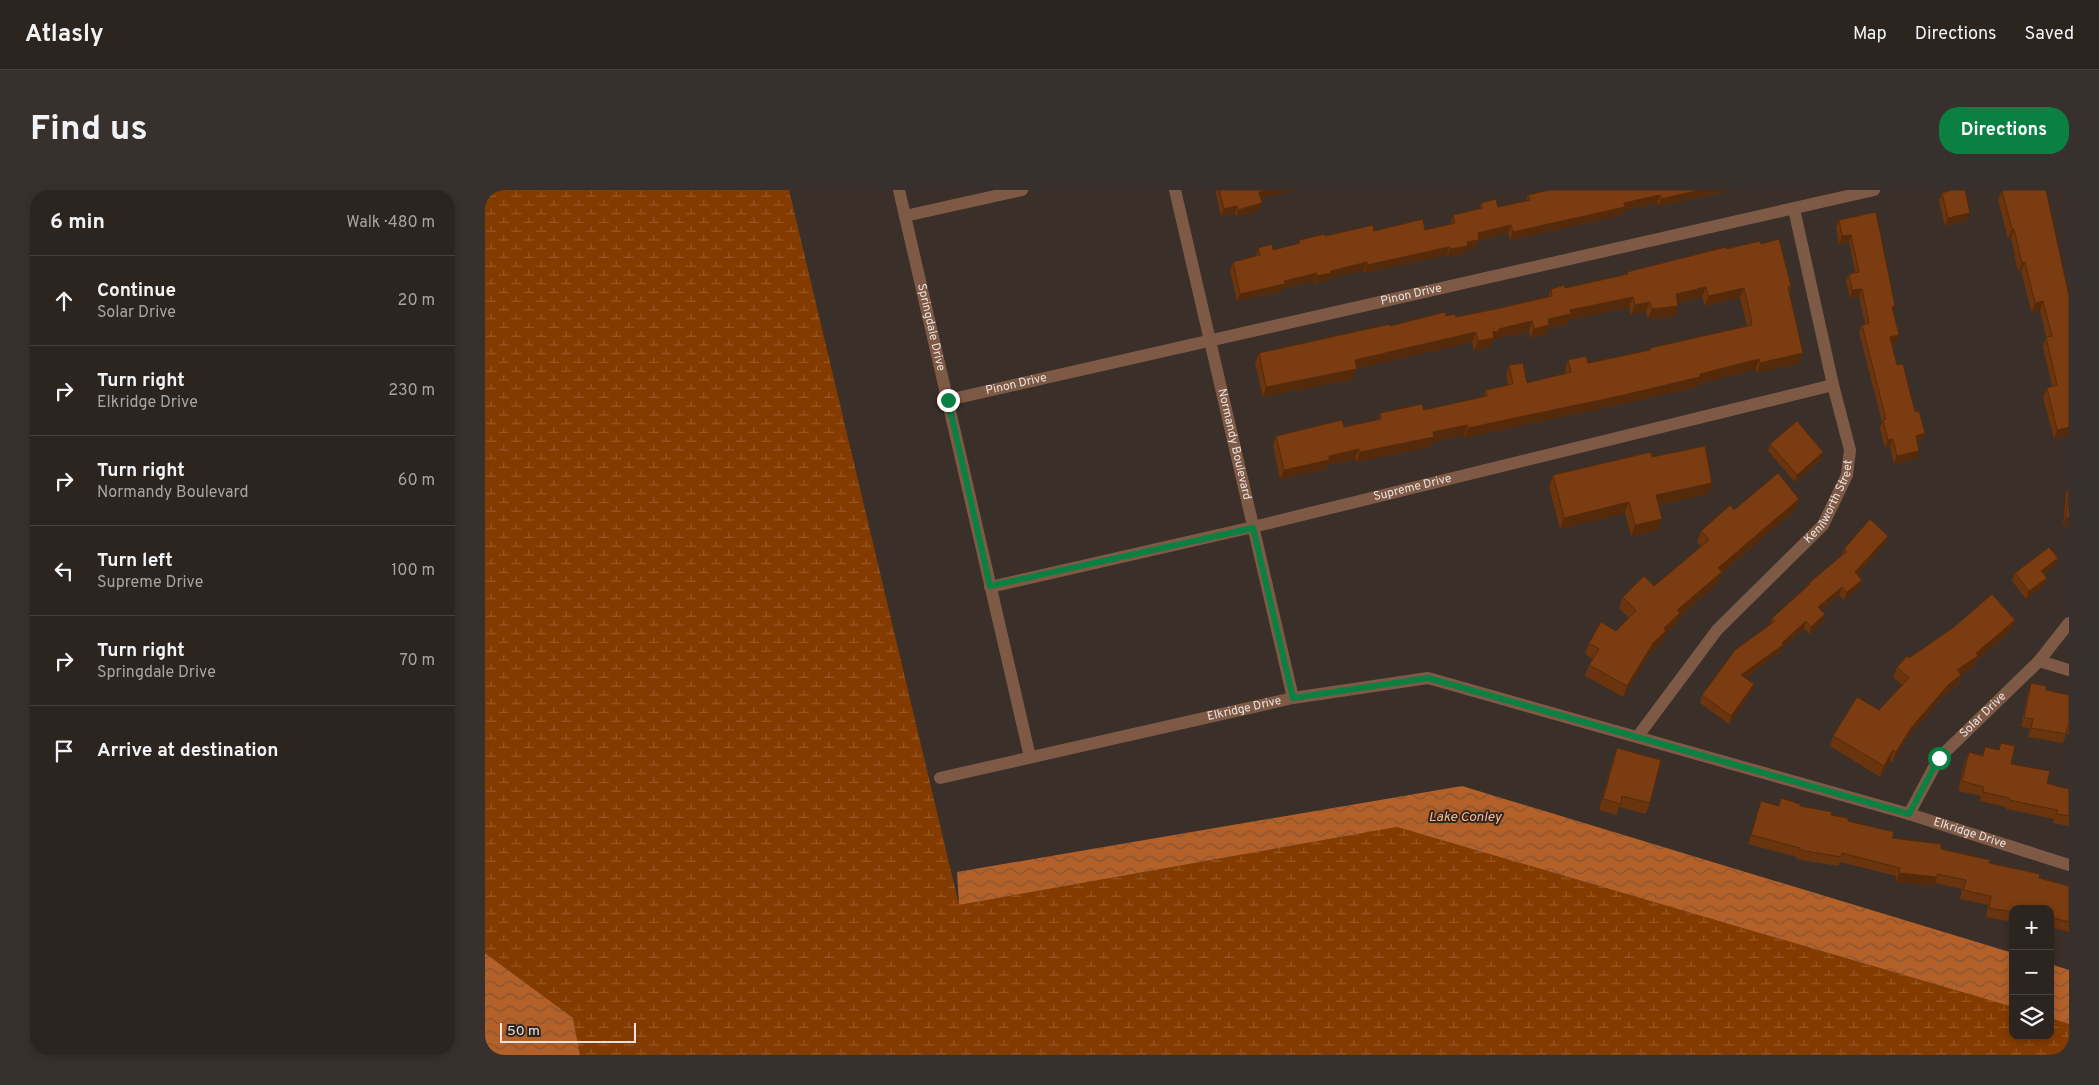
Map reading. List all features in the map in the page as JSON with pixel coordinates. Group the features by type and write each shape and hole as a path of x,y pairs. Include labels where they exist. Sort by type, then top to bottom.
{"street":[{"name":"Springdale Drive","path":"899,190 1030,758"},
{"path":"905,216 1022,190"},
{"name":"Normandy Boulevard","path":"1175,190 1293,698"},
{"name":"Pinon Drive","path":"948,400 1874,190"},
{"name":"Kenilworth Street","path":"1638,736 1717,630 1823,525 1847,475 1850,450 1833,386 1794,209"},
{"name":"Supreme Drive","path":"990,586 1253,528 1833,386"},
{"name":"Solar Drive","path":"1909,814 1939,758 2039,661 2069,623"},
{"path":"2039,661 2069,670"},
{"name":"Elkridge Drive","path":"940,778 1293,698 1428,678 1909,814 2069,865"}],"green space":[{"path":"485,190 789,190 959,905 1397,827 2009,1006 2009,1040 2054,1040 2054,1019 2069,1024 2069,1055 580,1055 573,1018 485,953"}],"water":[{"name":"Lake Conley","path":"1462,786 2009,952 2009,1006 1397,827 959,905 957,872"},
{"path":"485,953 573,1018 580,1055 485,1055"},
{"path":"2054,965 2069,970 2069,1024 2054,1019"}],"building":[{"path":"1219,190 1267,190 1259,192 1262,203 1238,210 1237,206 1224,209"},
{"path":"1549,190 1700,190 1661,199 1660,195 1624,203 1625,207 1513,232 1511,225 1478,233 1479,240 1467,242 1468,246 1450,249 1449,247 1367,265 1367,262 1331,271 1331,273 1317,276 1317,273 1284,281 1285,284 1240,294 1233,262 1260,255 1258,248 1272,244 1273,250 1300,243 1299,240 1325,234 1325,236 1373,225 1374,231 1423,219 1425,230 1455,223 1453,215 1482,208 1481,203 1496,199 1498,207 1530,200 1528,195"},
{"path":"1952,190 1965,190 1970,213 1948,218 1942,193"},
{"path":"2046,190 2069,296 2069,427 2057,430 2047,388 2057,385 2046,337 2052,336 2043,301 2035,303 2025,262 2022,263 2002,191"},
{"path":"1876,212 1895,306 1892,307 1899,335 1890,337 1897,365 1903,364 1915,412 1919,411 1925,433 1916,436 1919,451 1897,456 1893,439 1888,440 1883,420 1886,419 1862,325 1869,323 1862,289 1852,290 1849,274 1859,272 1851,235 1842,236 1839,220"},
{"path":"1779,239 1791,286 1788,287 1803,353 1760,363 1759,359 1700,374 1700,377 1624,395 1468,428 1467,425 1433,432 1434,437 1360,452 1359,449 1329,456 1329,460 1284,470 1276,436 1342,420 1344,427 1381,419 1380,413 1422,404 1424,410 1487,396 1486,390 1513,384 1509,365 1523,363 1527,383 1571,372 1568,360 1586,356 1588,363 1650,350 1650,348 1752,325 1751,318 1744,288 1708,296 1706,287 1676,294 1678,306 1652,309 1650,302 1635,305 1633,297 1570,310 1571,314 1548,319 1549,325 1534,329 1532,321 1499,329 1499,331 1493,332 1494,338 1478,341 1476,332 1355,360 1357,369 1266,387 1259,353 1390,324 1390,326 1445,312 1446,316 1455,314 1456,317 1496,309 1552,296 1551,289 1565,285 1565,288 1628,274 1627,272 1726,247 1726,249 1760,241 1761,244"},
{"path":"1797,421 1823,452 1797,475 1770,444"},
{"path":"1705,446 1712,483 1656,495 1662,519 1635,525 1629,502 1564,518 1553,475 1651,452 1652,457"},
{"path":"1778,473 1799,499 1718,568 1722,572 1677,610 1680,613 1664,628 1666,631 1653,643 1627,686 1589,665 1599,649 1589,643 1601,622 1616,631 1636,611 1623,597 1644,576 1654,586 1709,540 1701,531 1730,505 1734,510"},
{"path":"2069,488 2069,518 2066,518"},
{"path":"1870,519 1888,536 1855,572 1862,580 1847,592 1842,587 1818,607 1825,614 1811,627 1806,621 1782,643 1783,645 1741,675 1754,684 1731,716 1702,695 1735,650 1775,621 1772,618 1847,551 1844,549"},
{"path":"2049,547 2058,558 2041,571 2047,578 2029,591 2015,573"},
{"path":"1992,594 2015,620 1976,653 1978,656 1957,670 1961,675 1949,684 1911,728 1896,752 1893,750 1884,766 1833,736 1857,697 1879,710 1909,678 1897,667 1907,656 1909,658 1954,627"},
{"path":"2031,683 2046,686 2046,690 2069,695 2069,725 2066,734 2031,728 2033,719 2024,718"},
{"path":"2001,743 2015,746 2011,764 2050,771 2047,783 2069,789 2069,816 2057,814 2057,810 2009,800 2009,798 1983,792 1984,787 1962,781 1969,752 1983,756 1985,747 1999,750"},
{"path":"1617,748 1661,760 1650,803 1622,796 1621,804 1603,799"},
{"path":"1781,798 1800,804 1800,806 1832,812 1831,815 1848,818 1848,821 1894,832 1892,838 1941,844 1941,849 1990,860 1989,863 2040,874 2039,878 2069,886 2069,922 2054,918 2054,905 2009,905 2009,911 1989,908 1991,896 1963,890 1966,880 1937,874 1937,877 1899,873 1900,868 1842,853 1841,857 1800,850 1800,848 1751,835 1761,801 1779,806"}],"route":[{"path":"948,400 990,586 1253,528 1293,698 1428,678 1909,814 1939,758"}]}
